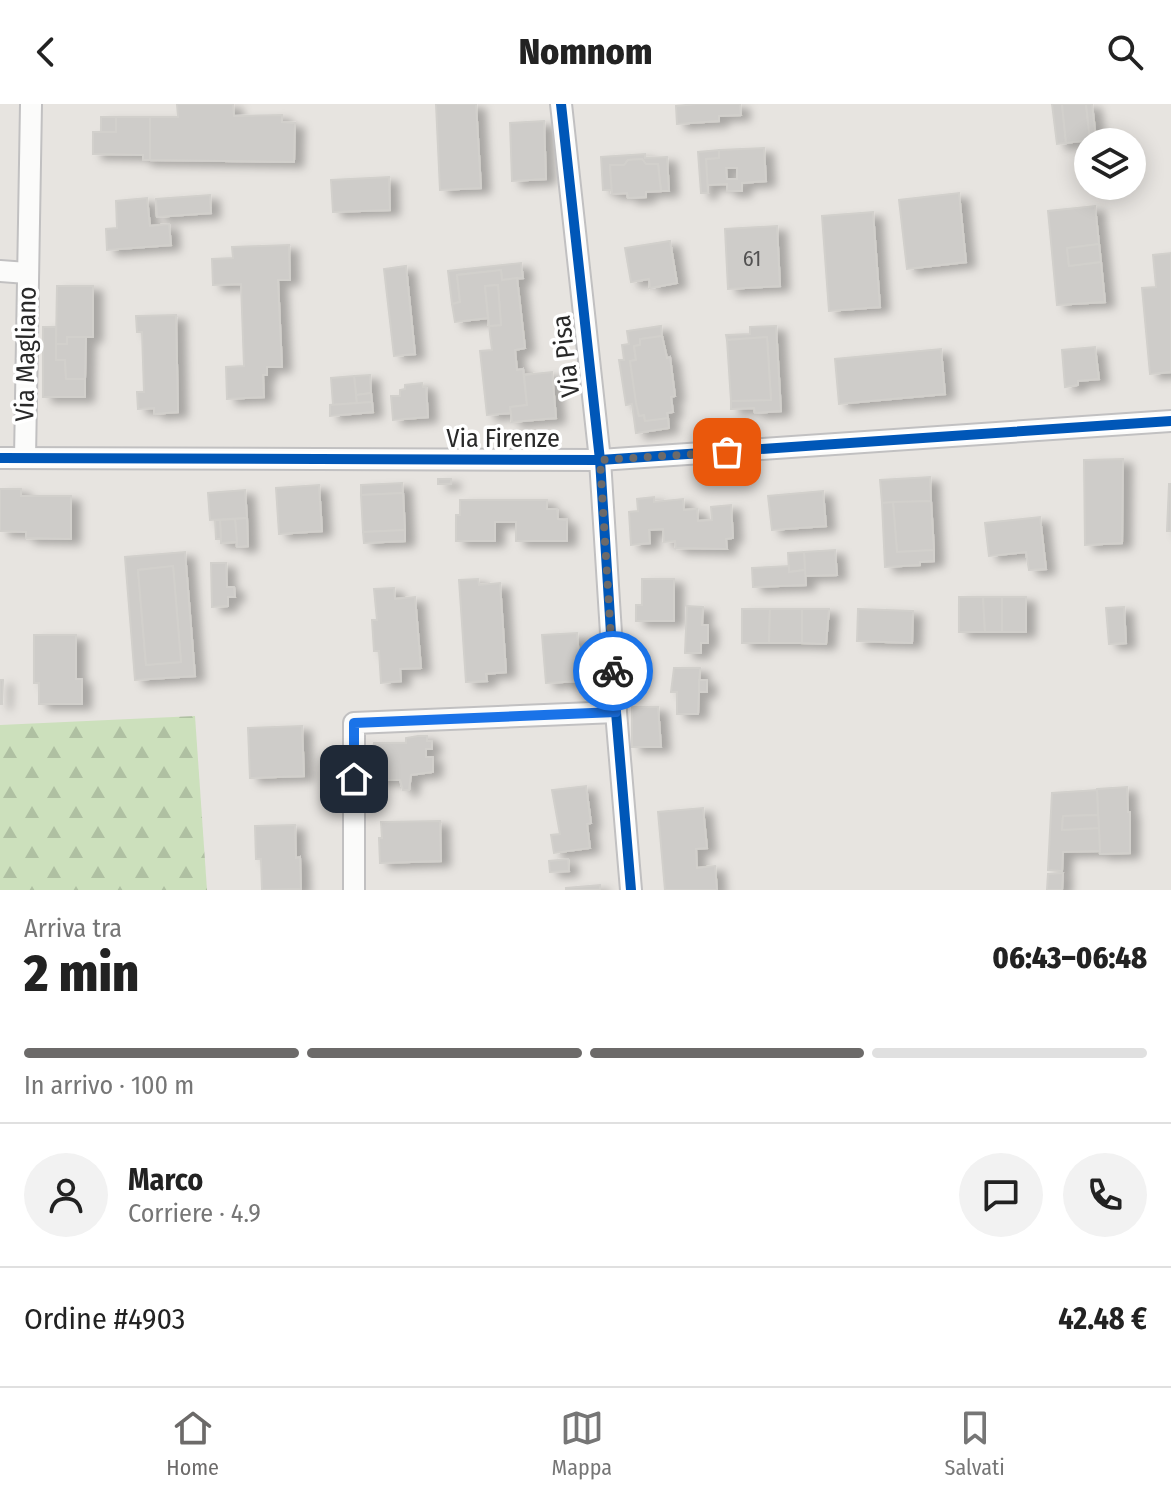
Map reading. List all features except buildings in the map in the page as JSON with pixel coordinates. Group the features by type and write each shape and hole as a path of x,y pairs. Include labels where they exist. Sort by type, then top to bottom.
{"street":[{"name":"Via Magliano","path":"0,458 25,458 31,104"},
{"name":"Via Pisa","path":"561,104 600,460 631,890"},
{"name":"Via Magliano","path":"0,271 27,273"},
{"name":"Via Firenze","path":"25,458 600,460 1171,421"},
{"path":"354,890 354,723 616,712"}],"green space":[{"path":"195,716 207,890 0,890 0,725"}],"cycle path":[{"path":"561,104 600,460 631,890"},
{"path":"0,458 600,460 1171,421"}],"way so far":[{"path":"613,671 600,460 727,452"}],"route":[{"path":"354,779 354,723 616,712 613,671"}]}
